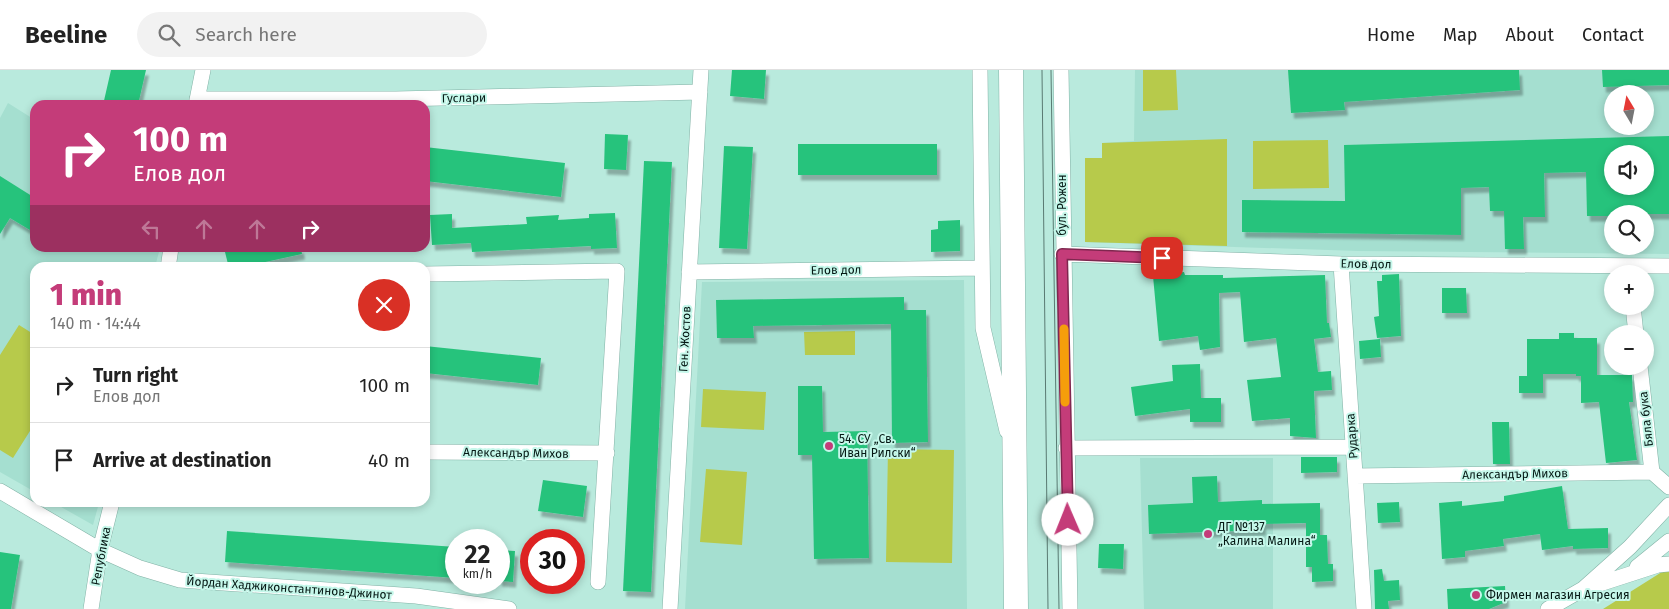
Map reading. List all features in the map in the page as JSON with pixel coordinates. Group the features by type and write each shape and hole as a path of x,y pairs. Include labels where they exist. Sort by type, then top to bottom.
{"main road":[{"path":"1011,70 1016,609"}],"street":[{"path":"197,100 202,70"},
{"name":"Ген. Жостов","path":"670,609 701,70"},
{"path":"980,70 983,328 1015,464"},
{"name":"бул. Рожен","path":"1061,70 1062,254 1070,609"},
{"name":"Гуслари","path":"330,100 700,92"},
{"name":"Елов дол","path":"1062,254 1341,264 1604,269"},
{"name":"Рударка","path":"1341,264 1364,609"},
{"name":"Елов дол","path":"1654,268 1669,266"},
{"name":"Елов дол","path":"689,272 982,268"},
{"path":"430,274 617,271 608,453 598,582"},
{"name":"Бяла бука","path":"1641,375 1652,472"},
{"path":"1066,448 1353,447"},
{"name":"Александър Михов","path":"430,452 608,453"},
{"path":"1652,472 1669,487"},
{"name":"Александър Михов","path":"1355,476 1652,472"},
{"name":"Йордан Хаджиконстантинов-Джинот","path":"0,491 100,550 140,568 180,580 415,603 509,609"},
{"path":"1548,609 1583,589 1630,547 1669,505"},
{"name":"Република","path":"91,609 100,550 111,507"},
{"path":"1621,578 1650,558 1669,541"},
{"path":"1583,589 1658,565 1669,564"}],"shaded area":[{"path":"1135,70 1669,70 1669,254 1654,254 1654,205 1604,205 1604,253 1358,251 1085,242 1085,158 1102,158 1102,143 1134,141"},
{"path":"8,103 30,117 30,252 159,252 156,262 30,262 30,489 0,472 0,118"},
{"name":"54. СУ „Св. Иван Рилски“","path":"964,280 967,609 685,609 702,282"},
{"name":"ДГ №137 „Калина Малина“","path":"1140,458 1273,458 1273,609 1144,609"},
{"path":"61,507 98,507 93,525"}],"green space":[{"path":"1143,70 1176,70 1178,110 1143,111"},
{"path":"1227,139 1227,246 1085,242 1085,158 1102,158 1102,143"},
{"path":"1328,140 1329,188 1253,189 1253,141"},
{"path":"19,325 30,332 30,431 13,458 0,450 0,355"},
{"path":"855,331 855,355 805,355 804,332"},
{"path":"703,389 766,392 764,430 701,427"},
{"path":"888,449 954,450 952,563 886,562"},
{"path":"706,469 747,472 742,545 700,542"},
{"path":"1665,570 1669,570 1669,609 1603,609"}],"building":[{"path":"111,70 146,70 139,100 104,100"},
{"path":"732,70 766,70 764,99 730,96"},
{"path":"1288,70 1519,70 1520,90 1344,102 1345,110 1291,113"},
{"path":"1602,70 1669,70 1669,85 1604,85 1603,87"},
{"path":"605,134 628,135 626,170 604,169"},
{"path":"1669,136 1669,214 1654,214 1654,205 1604,205 1604,216 1587,216 1586,172 1544,173 1545,217 1523,217 1524,249 1505,249 1504,211 1490,211 1489,187 1461,188 1461,235 1242,232 1242,200 1345,201 1344,145"},
{"path":"798,144 937,144 937,175 798,175"},
{"path":"724,146 753,147 747,249 719,248"},
{"path":"430,148 565,163 561,197 430,182"},
{"path":"644,161 672,162 651,592 623,591"},
{"path":"0,176 30,195 30,230 10,218 0,234"},
{"path":"615,213 617,248 591,249 591,246 472,252 471,243 432,245 430,215 452,214 452,228 527,224 526,217 559,215 558,220 589,218 589,214"},
{"path":"960,220 960,251 931,252 931,230 938,229 938,221"},
{"path":"225,252 302,252 302,254 265,262 228,262"},
{"path":"1184,272 1185,275 1223,275 1223,278 1325,275 1327,323 1329,323 1331,337 1314,339 1318,372 1331,371 1332,390 1314,391 1316,438 1290,436 1290,418 1252,421 1247,380 1281,377 1276,338 1244,342 1240,292 1219,293 1220,347 1200,350 1198,336 1159,341 1153,276"},
{"path":"1399,274 1401,336 1377,338 1374,317 1379,316 1377,281 1382,281 1382,275"},
{"path":"1442,288 1466,288 1467,313 1442,313"},
{"path":"904,297 904,310 926,310 928,442 892,443 891,324 753,326 754,338 717,338 716,300"},
{"path":"1559,333 1574,333 1574,338 1597,338 1597,375 1632,375 1633,402 1629,402 1637,460 1606,463 1599,402 1581,403 1581,376 1576,376 1576,374 1543,374 1543,393 1519,393 1519,376 1527,376 1527,339 1559,339"},
{"path":"1380,339 1381,357 1360,359 1359,341"},
{"path":"430,347 541,358 538,385 430,374"},
{"path":"1200,364 1201,398 1221,398 1221,422 1190,422 1190,409 1135,416 1131,387 1173,381 1172,365"},
{"path":"798,386 822,386 823,432 867,431 869,558 814,559 812,455 798,455"},
{"path":"1492,422 1509,422 1510,464 1493,464"},
{"path":"1301,457 1337,457 1337,472 1301,473"},
{"path":"1217,476 1218,502 1262,500 1262,504 1320,503 1320,535 1327,535 1328,564 1333,564 1333,581 1312,582 1312,567 1306,567 1306,523 1263,524 1263,530 1149,534 1148,505 1193,503 1192,477"},
{"path":"543,480 587,486 583,517 538,511"},
{"path":"1562,486 1568,529 1608,528 1608,548 1573,549 1573,546 1542,550 1540,534 1503,539 1504,546 1465,551 1465,557 1442,559 1439,503 1462,501 1462,506 1504,501 1504,496"},
{"path":"1399,502 1400,522 1378,523 1377,503"},
{"path":"227,531 445,546 445,577 225,562"},
{"path":"1099,544 1124,544 1123,569 1098,568"},
{"path":"510,551 515,551 513,582 510,582"},
{"path":"0,552 20,555 11,609 0,609"},
{"path":"1382,569 1384,581 1399,580 1400,600 1388,601 1389,609 1375,609 1374,570"},
{"name":"Фирмен магазин Агресия","path":"1505,586 1506,602 1489,609 1448,609 1447,589"}],"tram line":[{"path":"1042,70 1048,609"},
{"path":"1051,70 1059,609"}],"slow traffic":[{"path":"1064,329 1065,402"}],"place":[{"name":"54. СУ „Св. Иван Рилски“","path":"829,446"},
{"name":"ДГ №137 „Калина Малина“","path":"1208,534"},
{"name":"Фирмен магазин Агресия","path":"1476,595"}],"route":[{"path":"1068,520 1062,254 1162,258"}]}
